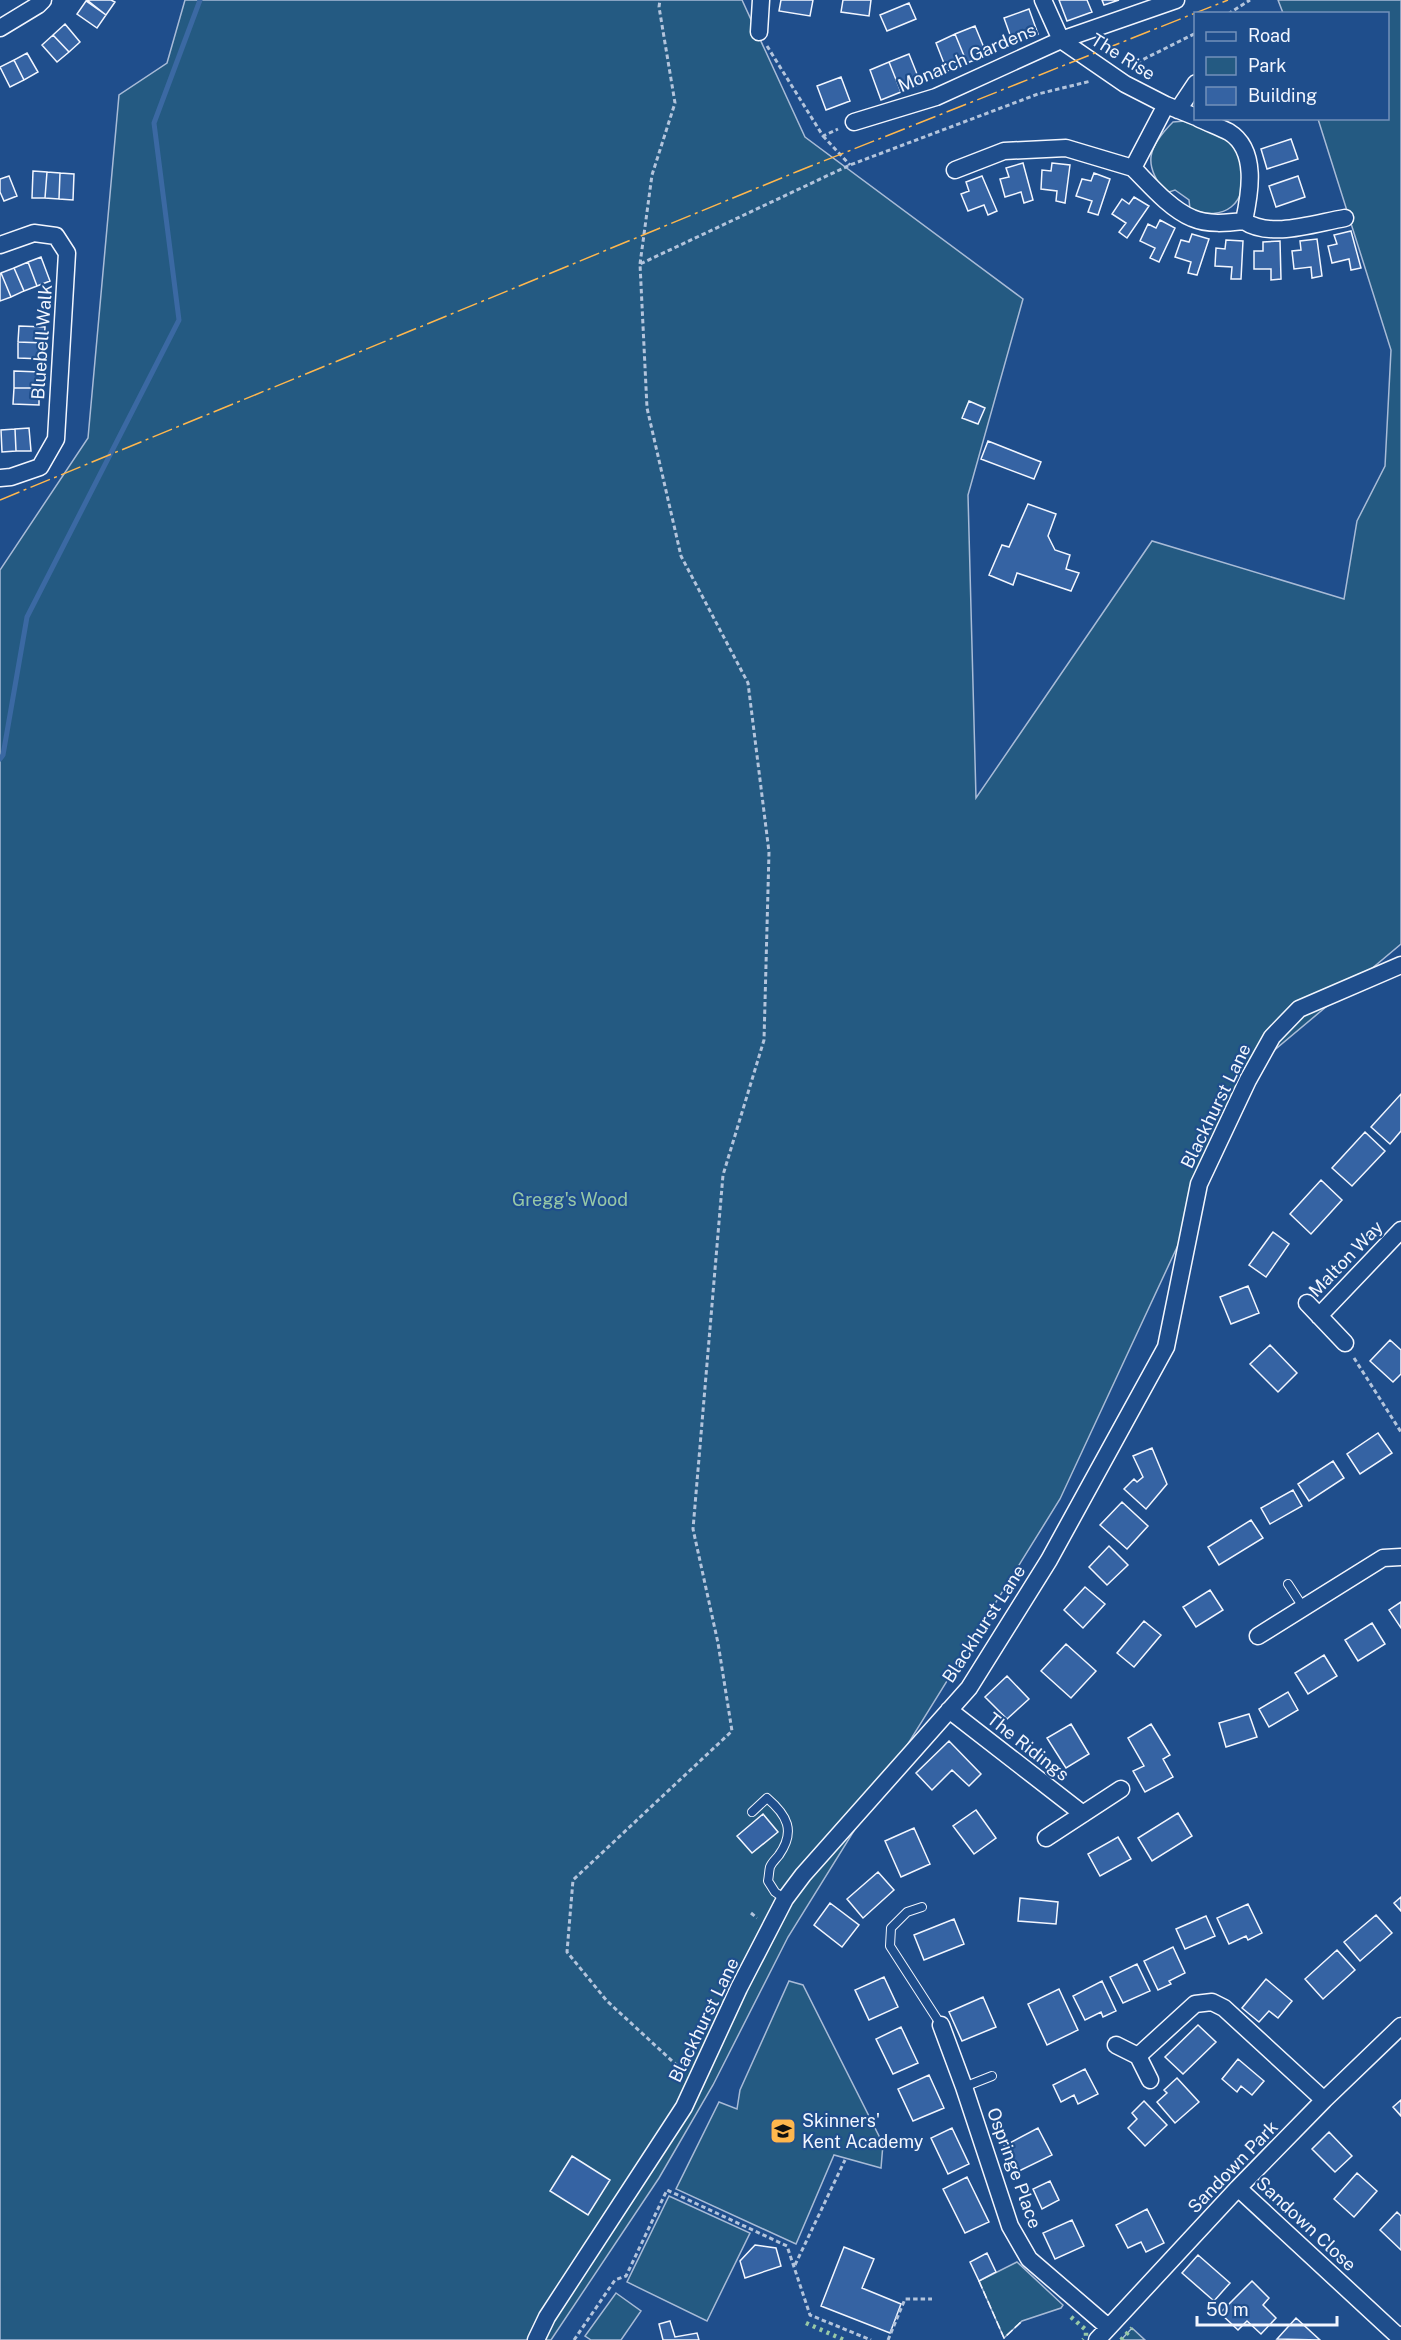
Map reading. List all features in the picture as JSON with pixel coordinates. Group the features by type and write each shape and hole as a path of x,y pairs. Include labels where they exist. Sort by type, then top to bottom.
{"street":[{"path":"0,28 43,0"},
{"path":"759,32 761,0"},
{"name":"Monarch Gardens","path":"1043,0 1061,40"},
{"name":"Monarch Gardens","path":"854,122 936,97 1061,40 1176,0"},
{"name":"The Rise","path":"1061,40 1112,76 1194,117"},
{"name":"The Rise","path":"1133,168 1172,107 1194,85"},
{"name":"The Rise","path":"1202,120 1231,133 1244,150 1251,176 1244,221"},
{"path":"955,170 1005,151 1066,148 1133,168 1161,196 1192,218 1222,224 1244,221 1254,228 1288,229 1345,218"},
{"name":"Bluebell Walk","path":"0,245 34,233 56,236 67,253 56,439 40,467 11,477 0,478"},
{"name":"Blackhurst Lane","path":"536,2340 547,2317 684,2107 785,1899 969,1688 1049,1560 1166,1347 1199,1184 1248,1080 1272,1037 1299,1009 1401,965"},
{"name":"Malton Way","path":"1319,1316 1401,1230"},
{"name":"Malton Way","path":"1306,1303 1345,1343"},
{"path":"1258,1636 1383,1558 1401,1557"},
{"name":"The Ridings","path":"949,1710 1083,1814"},
{"path":"1046,1838 1121,1790"},
{"path":"1138,2056 1195,2004 1212,2002 1224,2008 1324,2100"},
{"name":"Ospringe Place","path":"941,2025 1010,2226 1029,2259 1103,2334"},
{"name":"Sandown Park","path":"1103,2334 1238,2188 1401,2026"},
{"path":"1116,2045 1138,2056 1150,2080"},
{"name":"Sandown Close","path":"1238,2188 1399,2337"}],"lane":[{"path":"1288,1584 1303,1607"},
{"path":"752,1812 767,1798 782,1811 788,1826 787,1838 780,1854 770,1865 768,1881 775,1892 785,1899"},
{"path":"922,1907 907,1912 891,1928 890,1946 941,2025"},
{"path":"964,2087 992,2076"}],"path":[{"path":"660,0 659,7 675,103 652,174 640,264 647,408 681,556 748,683 769,852 764,1040 723,1174 693,1529 718,1643 732,1731 573,1880 567,1952 607,2001 695,2082"},
{"path":"1231,12 1250,0"},
{"path":"759,32 823,135 850,165"},
{"path":"640,264 850,165 1038,94 1112,76 1194,34"},
{"path":"823,135 854,122"},
{"path":"1345,1343 1401,1432"},
{"path":"794,2267 845,2160"},
{"path":"574,2340 615,2280 626,2276 667,2190 787,2246 810,2315 871,2340"},
{"path":"888,2340 905,2299 932,2299"}],"green space":[{"name":"Gregg's Wood","path":"185,0 742,0 805,137 1023,299 968,495 976,798 1152,541 1344,599 1357,521 1385,466 1391,350 1318,120 1389,120 1389,12 1283,12 1278,0 1401,0 1401,944 1265,1058 1060,1499 788,1937 713,2085 659,2178 551,2340 0,2340 0,570 88,438 119,95 167,63"},
{"path":"1185,121 1208,129 1230,141 1240,153 1242,191 1238,200 1223,211 1202,213 1190,209 1189,200 1175,190 1166,193 1153,173 1151,156 1153,148 1173,122"},
{"path":"789,1981 803,1985 883,2144 881,2168 834,2155 796,2244 676,2189 719,2102 737,2109 740,2090"},
{"path":"669,2196 750,2233 707,2321 627,2282"},
{"path":"1017,2262 1063,2305 1061,2308 1022,2321 1004,2338 979,2281"},
{"path":"616,2293 641,2311 621,2340 591,2340 585,2336"},
{"path":"1132,2328 1145,2340 1121,2340"}],"building":[{"path":"87,0 111,0 115,2 106,15"},
{"path":"781,0 813,0 810,16 779,11"},
{"path":"843,0 871,0 869,16 841,12"},
{"path":"1059,0 1087,0 1092,12 1067,21"},
{"path":"1102,0 1119,0 1104,5"},
{"path":"86,1 106,15 97,28 77,14"},
{"path":"909,3 916,19 887,31 880,15"},
{"path":"1029,9 1038,34 1013,43 1004,18"},
{"path":"65,24 80,42 69,52 53,35"},
{"path":"975,26 987,55 967,63 955,34"},
{"path":"955,34 967,63 947,71 936,43"},
{"path":"53,35 69,52 57,62 42,45"},
{"path":"27,53 38,72 24,80 14,60"},
{"path":"909,54 921,84 901,92 889,62"},
{"path":"14,60 24,80 10,87 0,67"},
{"path":"889,62 901,92 881,100 870,70"},
{"path":"841,77 850,101 826,110 817,86"},
{"path":"1291,139 1298,159 1267,169 1261,149"},
{"path":"1023,163 1033,200 1024,203 1021,192 1005,197 1000,179 1009,177 1006,168"},
{"path":"1052,163 1070,165 1065,203 1056,201 1057,191 1041,189 1042,170 1051,171"},
{"path":"33,171 47,172 45,198 32,198"},
{"path":"47,172 60,173 59,199 45,198"},
{"path":"60,173 74,174 73,200 59,199"},
{"path":"1094,173 1110,179 1098,215 1088,212 1092,201 1076,196 1082,179 1091,181"},
{"path":"9,176 17,196 4,201 0,192 0,179"},
{"path":"982,176 997,211 988,215 984,205 968,211 961,194 969,191 966,182"},
{"path":"1298,176 1305,197 1276,207 1269,186"},
{"path":"1134,197 1149,206 1127,238 1119,232 1126,223 1112,214 1122,199 1129,204"},
{"path":"1160,220 1175,228 1159,262 1150,258 1155,248 1140,241 1148,224 1156,228"},
{"path":"1351,231 1361,268 1351,270 1349,259 1332,263 1328,246 1337,244 1334,235"},
{"path":"1192,234 1209,239 1197,275 1188,273 1191,262 1175,257 1181,240 1189,242"},
{"path":"1317,239 1322,276 1312,278 1311,267 1294,269 1292,251 1301,250 1300,241"},
{"path":"1226,240 1243,241 1241,279 1231,279 1232,267 1215,266 1216,248 1225,249"},
{"path":"1280,241 1281,279 1271,280 1271,269 1254,269 1254,251 1263,251 1263,242"},
{"path":"41,257 50,281 37,286 28,262"},
{"path":"28,262 37,286 24,291 14,268"},
{"path":"14,268 24,291 11,297 1,273"},
{"path":"0,274 11,297 0,301"},
{"path":"19,326 45,327 44,343 18,342"},
{"path":"18,342 44,343 44,359 18,358"},
{"path":"14,371 40,372 39,388 14,388"},
{"path":"14,388 39,388 39,405 13,404"},
{"path":"969,401 985,408 978,424 962,418"},
{"path":"29,428 31,451 16,451 15,429"},
{"path":"15,429 16,451 2,452 1,430"},
{"path":"988,441 1041,462 1034,479 981,459"},
{"path":"1028,504 1056,514 1048,536 1055,550 1070,555 1066,569 1079,573 1071,591 1017,573 1013,585 989,575 1002,545 1009,547"},
{"path":"1401,1094 1401,1131 1390,1144 1371,1127"},
{"path":"1365,1132 1385,1151 1352,1186 1332,1168"},
{"path":"1321,1180 1342,1200 1311,1234 1290,1214"},
{"path":"1273,1232 1289,1244 1266,1277 1249,1265"},
{"path":"1248,1286 1259,1313 1231,1324 1220,1297"},
{"path":"1390,1340 1401,1350 1401,1374 1393,1382 1370,1361"},
{"path":"1270,1345 1297,1373 1278,1392 1250,1364"},
{"path":"1378,1433 1392,1453 1360,1474 1347,1454"},
{"path":"1152,1448 1167,1484 1146,1509 1124,1489 1134,1479 1137,1482 1143,1477 1133,1456"},
{"path":"1333,1461 1344,1478 1309,1501 1298,1484"},
{"path":"1293,1490 1302,1506 1270,1524 1261,1508"},
{"path":"1122,1502 1148,1526 1127,1549 1100,1525"},
{"path":"1251,1520 1263,1538 1219,1565 1208,1547"},
{"path":"1109,1546 1128,1565 1107,1585 1089,1567"},
{"path":"1085,1587 1105,1604 1083,1628 1064,1610"},
{"path":"1210,1590 1223,1610 1196,1627 1183,1607"},
{"path":"1401,1602 1401,1628 1389,1610"},
{"path":"1144,1621 1161,1635 1134,1667 1117,1653"},
{"path":"1372,1623 1385,1644 1358,1661 1345,1640"},
{"path":"1066,1644 1096,1671 1071,1698 1041,1671"},
{"path":"1324,1655 1337,1676 1308,1694 1295,1673"},
{"path":"1007,1676 1029,1699 1007,1719 985,1697"},
{"path":"1288,1692 1298,1710 1269,1727 1259,1709"},
{"path":"1249,1714 1257,1737 1226,1747 1219,1723"},
{"path":"1071,1724 1089,1754 1066,1768 1047,1738"},
{"path":"1151,1724 1170,1755 1163,1759 1173,1777 1145,1792 1133,1771 1144,1766 1128,1738"},
{"path":"949,1741 981,1774 969,1786 952,1770 932,1790 916,1773"},
{"path":"976,1810 996,1838 974,1854 953,1826"},
{"path":"1178,1813 1192,1836 1152,1861 1138,1838"},
{"path":"763,1814 778,1832 752,1853 737,1836"},
{"path":"914,1828 930,1864 901,1877 885,1841"},
{"path":"1118,1837 1131,1859 1100,1876 1088,1854"},
{"path":"878,1872 894,1890 863,1918 847,1899"},
{"path":"1401,1897 1401,1911 1394,1903"},
{"path":"1020,1898 1058,1902 1056,1924 1018,1921"},
{"path":"830,1903 859,1925 842,1947 814,1925"},
{"path":"1248,1904 1262,1933 1248,1940 1246,1936 1229,1944 1217,1918"},
{"path":"1376,1915 1392,1933 1360,1961 1344,1942"},
{"path":"1206,1916 1215,1936 1185,1949 1176,1929"},
{"path":"954,1919 964,1944 924,1960 914,1935"},
{"path":"1173,1947 1185,1973 1169,1981 1171,1984 1158,1990 1144,1961"},
{"path":"1337,1950 1355,1970 1323,1999 1305,1979"},
{"path":"1137,1964 1150,1991 1123,2003 1110,1977"},
{"path":"884,1977 898,2007 869,2020 855,1990"},
{"path":"1266,1979 1292,2001 1278,2018 1269,2011 1259,2022 1242,2008"},
{"path":"1102,1981 1116,2011 1103,2017 1101,2012 1085,2020 1073,1996"},
{"path":"1059,1989 1078,2030 1047,2045 1028,2004"},
{"path":"983,1997 996,2027 962,2041 949,2012"},
{"path":"1198,2025 1216,2042 1183,2074 1165,2057"},
{"path":"901,2027 918,2063 893,2074 876,2039"},
{"path":"1238,2059 1264,2081 1252,2095 1241,2086 1237,2092 1222,2079"},
{"path":"1085,2069 1098,2094 1078,2104 1074,2095 1061,2102 1053,2085"},
{"path":"929,2075 944,2108 913,2121 898,2089"},
{"path":"1177,2078 1199,2102 1175,2123 1157,2102 1167,2093 1164,2090"},
{"path":"1401,2100 1401,2116 1393,2107"},
{"path":"1144,2101 1167,2125 1145,2146 1128,2128 1137,2119 1132,2113"},
{"path":"952,2128 969,2164 948,2174 931,2138"},
{"path":"1038,2128 1052,2155 1017,2172 1004,2146"},
{"path":"1329,2132 1352,2156 1335,2172 1312,2149"},
{"path":"572,2156 610,2180 588,2215 550,2191"},
{"path":"1357,2173 1377,2191 1354,2217 1334,2199"},
{"path":"967,2177 989,2222 965,2233 943,2189"},
{"path":"1050,2181 1059,2200 1042,2209 1033,2189"},
{"path":"1147,2209 1164,2243 1146,2252 1141,2242 1128,2248 1116,2225"},
{"path":"1397,2212 1401,2216 1401,2250 1380,2230"},
{"path":"1072,2220 1084,2246 1055,2259 1043,2233"},
{"path":"755,2245 776,2248 781,2266 745,2278 740,2261"},
{"path":"844,2247 874,2259 862,2288 901,2304 890,2333 821,2306"},
{"path":"987,2253 996,2272 979,2281 970,2262"},
{"path":"1198,2255 1230,2283 1214,2301 1182,2273"},
{"path":"1252,2281 1269,2298 1263,2305 1276,2318 1261,2334 1247,2321 1238,2330 1220,2313"},
{"path":"1296,2318 1320,2340 1277,2339"},
{"path":"670,2321 675,2337 697,2333 699,2340 663,2340 659,2324"}],"waterway":[{"path":"0,759 3,755 27,617 179,320 154,123 200,0"}],"hedge":[{"path":"1071,2317 1086,2330 1086,2337 1083,2340"},
{"path":"806,2323 844,2340"},
{"path":"1121,2340 1132,2328"}],"fence":[{"path":"979,2281 1004,2338 1022,2321"}],"power":[{"path":"1198,12 1228,0"},
{"path":"0,500 796,172 1194,14"}],"place":[{"name":"Skinners' Kent Academy","path":"783,2131"}]}
